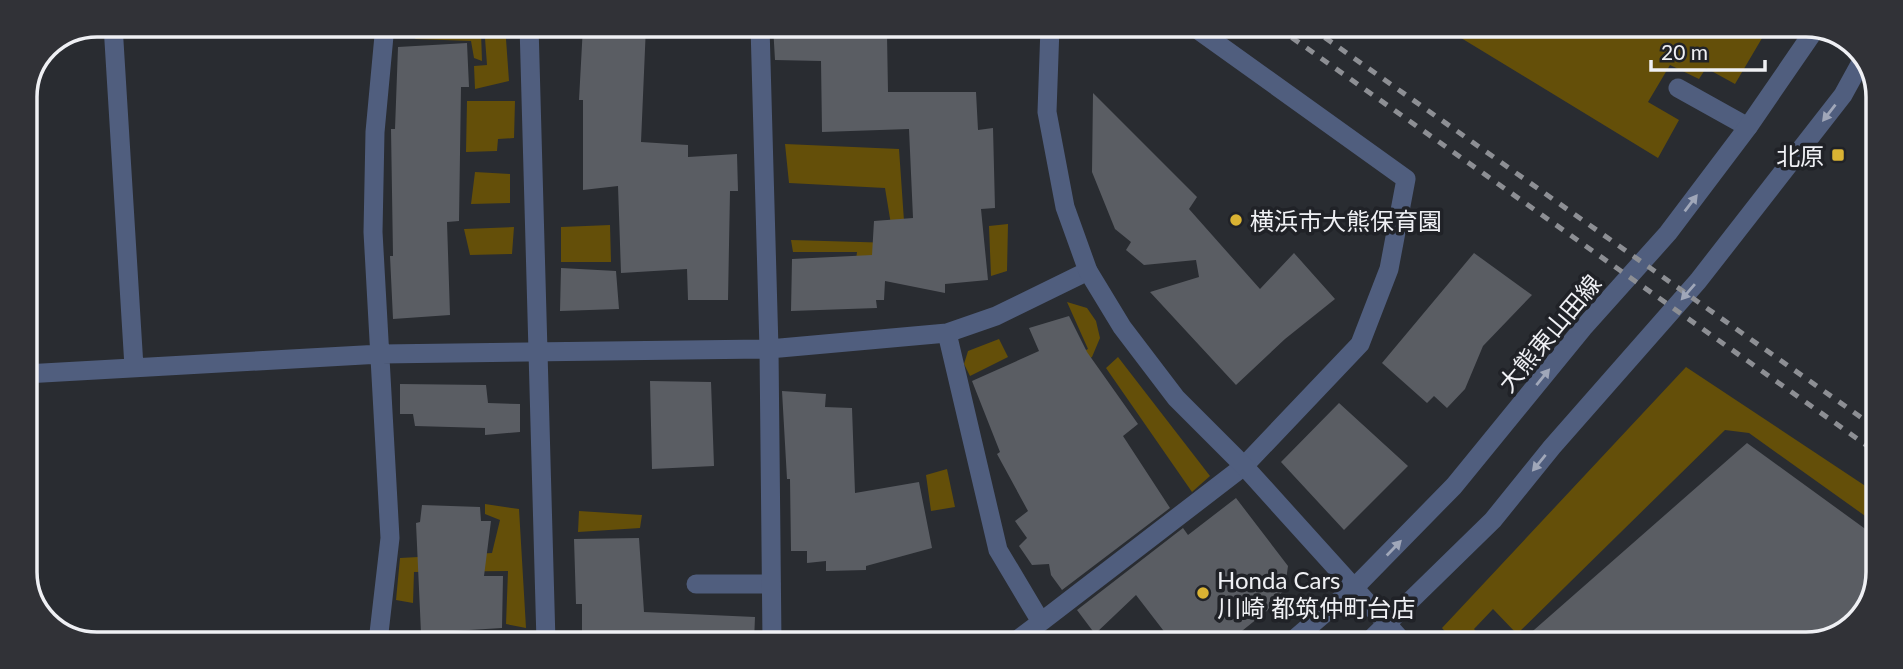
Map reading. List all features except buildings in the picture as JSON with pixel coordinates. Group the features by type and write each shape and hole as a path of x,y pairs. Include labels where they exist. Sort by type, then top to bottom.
{"street":[{"path":"114,37 135,367"},
{"path":"379,632 390,538 373,232 375,132 384,37"},
{"path":"529,37 546,632"},
{"path":"760,37 769,349 772,632"},
{"path":"1050,37 1047,112 1065,207 1088,271 1122,327 1176,398 1244,466 1394,632"},
{"path":"1028,632 1244,466 1360,344 1389,269 1406,179 1208,37"},
{"name":"大熊東山田線","path":"1303,632 1355,587 1454,486 1583,328 1668,233 1748,127 1810,37"},
{"path":"1379,632 1493,520 1552,447 1698,281 1843,95 1858,67"},
{"path":"1678,89 1748,127"},
{"path":"37,373 381,354 769,349 947,333 996,316 1088,271"},
{"path":"947,333 998,550 1041,622"},
{"path":"696,584 771,584"}],"shaded area":[{"path":"481,37 482,61 474,58 471,41 415,39"},
{"path":"485,37 506,37 509,81 475,89 474,66 487,65"},
{"path":"1459,37 1763,37 1735,84 1706,68 1699,79 1670,65 1648,102 1679,120 1658,158"},
{"path":"467,101 515,101 514,138 498,139 497,151 466,152"},
{"path":"785,144 899,149 907,264 856,260 857,252 793,252 791,240 894,243 885,188 789,183"},
{"path":"475,172 510,174 510,203 471,204"},
{"path":"1008,224 1007,271 991,276 989,226"},
{"path":"610,225 611,262 561,262 561,227"},
{"path":"514,227 512,254 470,255 464,229"},
{"path":"1067,302 1087,308 1096,321 1100,338 1092,357 1048,385 1041,373 1088,349"},
{"path":"999,339 1008,357 970,376 964,364 968,351"},
{"path":"1118,357 1210,476 1192,492 1106,368"},
{"path":"1686,367 1866,486 1866,517 1749,433 1725,430 1519,632 1515,632 1493,609 1474,629 1477,632 1446,632 1442,628"},
{"path":"947,469 955,507 931,511 926,475"},
{"path":"485,504 519,509 526,628 506,624 508,571 414,572 413,603 396,600 400,558 492,553 500,520 485,514"},
{"path":"579,511 642,515 640,528 578,532"}],"railway":[{"path":"1291,37 1866,445"},
{"path":"1324,37 1866,421"}],"place":[{"name":"北原","path":"1838,155"},
{"name":"横浜市大熊保育園","path":"1236,220"},
{"name":"Honda Cars 川崎 都筑仲町台店","path":"1203,593"}]}
